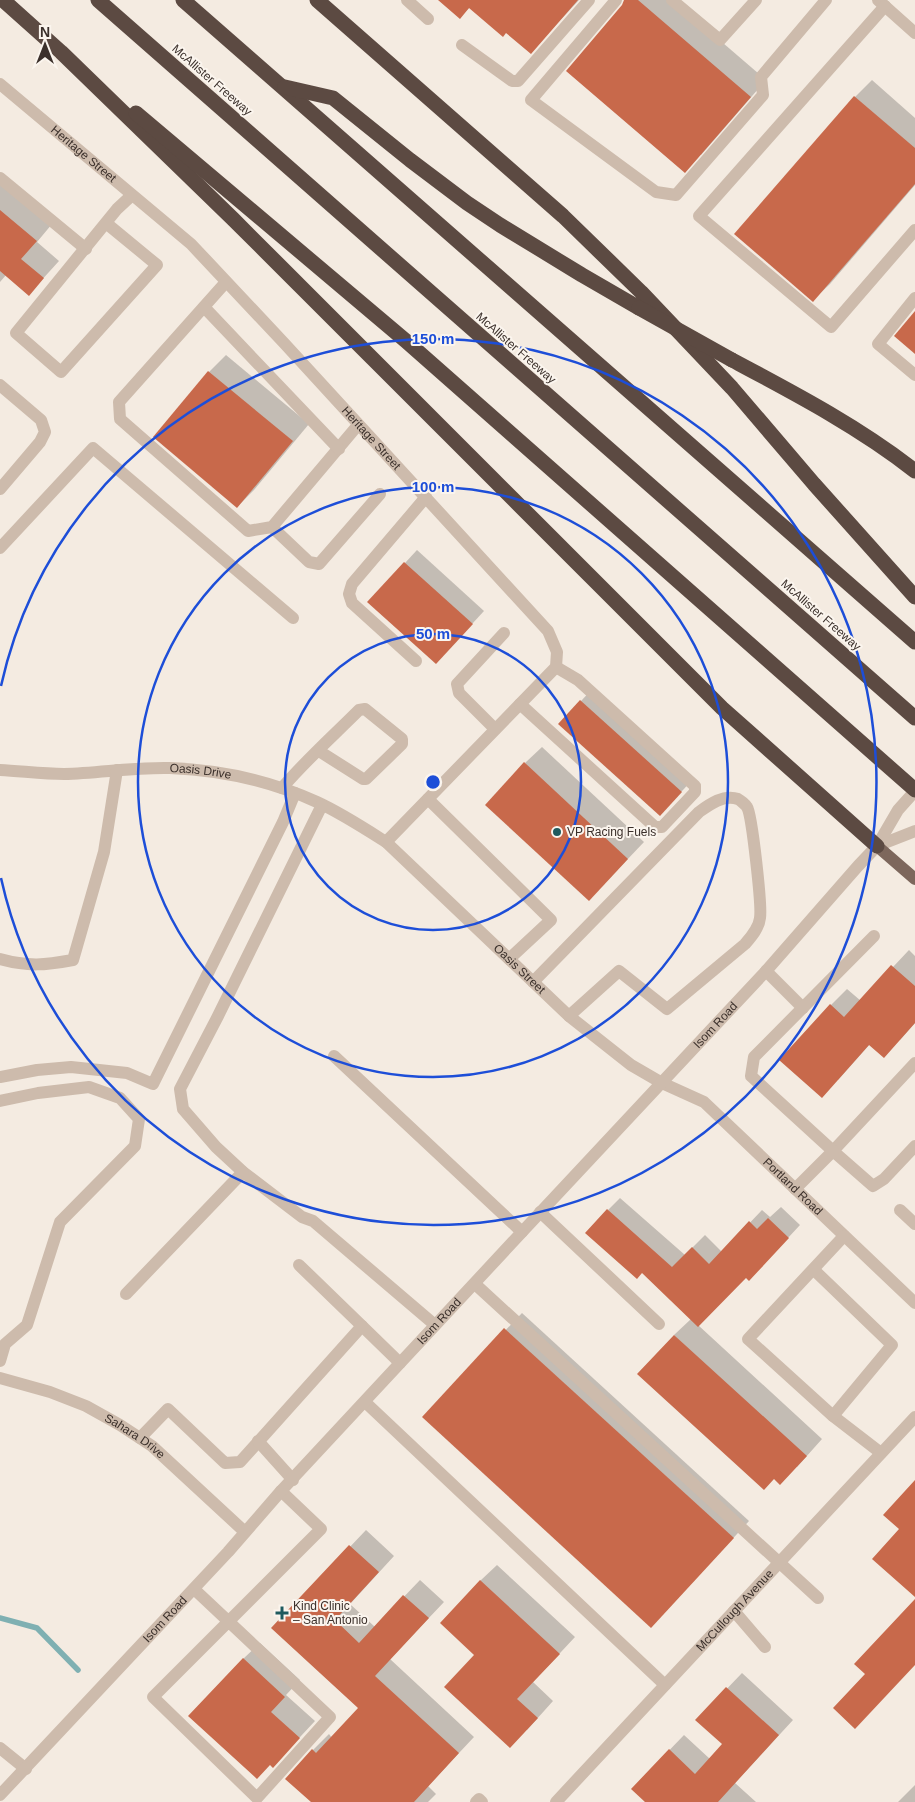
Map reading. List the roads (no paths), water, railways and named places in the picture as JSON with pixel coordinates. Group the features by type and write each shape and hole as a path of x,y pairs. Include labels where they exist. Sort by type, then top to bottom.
{"highway":[{"path":"3,0 61,52 232,220 722,708 877,846"},
{"name":"McAllister Freeway","path":"98,0 915,718"},
{"path":"183,0 915,642"},
{"path":"317,0 556,210 641,292 727,382 826,498 915,597"},
{"path":"61,52 190,157 406,341 915,790"},
{"path":"283,87 333,98 410,160 475,208 582,276 854,429 915,471"}],"main road":[{"path":"877,846 915,879"}],"street":[{"path":"407,0 428,19"},
{"path":"462,45 512,81 518,81 589,0"},
{"path":"616,0 531,100 656,192 676,195 763,95 761,77 826,0"},
{"path":"677,2 720,40 756,0"},
{"path":"915,32 881,3 699,216 831,327 915,230"},
{"name":"Heritage Street","path":"0,84 191,244 284,342 548,631 557,652 556,667"},
{"path":"0,178 86,249"},
{"path":"106,223 157,265 61,372 16,333 106,223 132,196"},
{"path":"226,282 119,402 120,419 248,531 272,528 358,425"},
{"path":"915,298 878,344 915,375"},
{"path":"204,307 339,449"},
{"path":"0,385 41,420 45,432 40,442 0,489"},
{"path":"0,548 93,448 294,618"},
{"path":"272,528 310,562 319,564 380,494"},
{"path":"416,661 352,603 349,594 352,584 426,497"},
{"path":"495,729 459,693 457,684 504,633"},
{"path":"386,842 495,729 556,667 578,680 695,786 695,792 662,827 655,827 520,704"},
{"path":"282,788 304,763 319,751 359,710 365,709 402,739 402,744 366,779 363,779 319,751"},
{"name":"Oasis Drive","path":"0,770 64,774 169,768 207,771 245,778 282,788 322,805 386,842"},
{"path":"0,959 12,963 37,966 73,960 104,852 118,770"},
{"name":"Isom Road","path":"0,1795 766,971 877,846 898,810 915,790"},
{"path":"0,1077 71,1066 127,1073 153,1084 283,822 295,793"},
{"path":"533,982 699,812 712,802 724,798 738,799 747,807 752,826 760,918 753,934 745,944 667,1009 620,971 569,1016"},
{"path":"428,799 551,920 509,959"},
{"path":"322,805 180,1089 183,1109 216,1147 243,1172 302,1217 313,1221 435,1325"},
{"name":"Isom Road","path":"877,846 914,832"},
{"name":"Oasis Street","path":"386,842 569,1016 631,1065 662,1083"},
{"path":"874,936 754,1057 751,1076 873,1186 884,1179 915,1146"},
{"path":"766,971 803,1008"},
{"path":"334,1056 522,1232"},
{"path":"796,1189 915,1064"},
{"name":"Portland Road","path":"662,1083 704,1102 915,1303"},
{"path":"0,1100 88,1087 120,1098 140,1118 135,1146 60,1222 27,1325 5,1344 0,1361"},
{"path":"126,1294 243,1172"},
{"path":"900,1210 915,1224"},
{"path":"540,1212 659,1324"},
{"path":"844,1236 748,1339 833,1416 881,1453"},
{"path":"300,1266 400,1363"},
{"path":"814,1270 892,1345 833,1416"},
{"path":"475,1284 818,1598"},
{"path":"140,1438 168,1409 225,1463 240,1462 362,1326"},
{"name":"Sahara Drive","path":"0,1378 50,1392 86,1406 120,1424 152,1446 245,1532"},
{"path":"365,1402 665,1685"},
{"name":"McCullough Avenue","path":"556,1802 915,1417"},
{"path":"258,1441 293,1480"},
{"path":"194,1588 229,1622 330,1717 257,1798 153,1696 229,1622 321,1529 281,1491"},
{"path":"734,1611 766,1647"},
{"path":"0,1748 26,1768"},
{"path":"476,1802 479,1799 482,1802"}],"waterway":[{"path":"0,1618 37,1628 78,1670"}],"place":[{"name":"VP Racing Fuels","path":"557,832"},
{"name":"Kind Clinic – San Antonio","path":"282,1613"}]}
